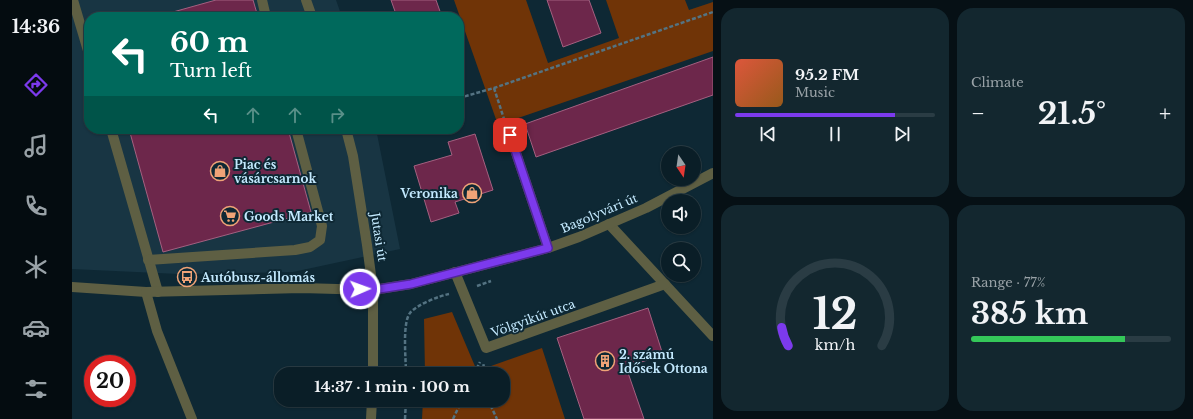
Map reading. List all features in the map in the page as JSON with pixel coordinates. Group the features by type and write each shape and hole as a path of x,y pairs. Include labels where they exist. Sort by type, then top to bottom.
{"street":[{"path":"73,0 84,37"},
{"path":"262,0 265,12"},
{"path":"306,0 310,12"},
{"path":"112,134 158,292"},
{"path":"148,260 295,250 310,247 320,240 322,226 297,134"},
{"name":"Jutasi út","path":"347,134 353,156 373,290 373,367"},
{"path":"510,135 548,248"},
{"name":"Bagolyvári út","path":"72,287 158,292 301,288 373,290 411,284 548,248 646,208 713,174"},
{"path":"609,224 713,336"},
{"name":"Völgyikút utca","path":"455,272 486,348 665,284"},
{"path":"146,292 157,331 192,419"},
{"path":"371,419 372,407"}],"path":[{"path":"464,97 494,88 713,12"},
{"path":"494,88 510,135"},
{"path":"406,367 406,322 410,312 424,303 493,280"},
{"path":"405,419 406,407"},
{"path":"453,419 459,407"},
{"path":"491,407 497,419"}],"shaded area":[{"path":"72,0 336,0 340,12 84,12 84,134 377,134 400,249 293,272 179,274 72,269"},
{"path":"454,0 526,0 548,63 619,38 606,0 685,0 689,10 713,2 713,51 498,125 464,28 464,12 458,12"},
{"path":"452,312 475,367 425,367 424,319"},
{"path":"542,348 565,419 422,419 423,407 510,407 510,367 488,367"}],"building":[{"path":"216,0 253,0 257,12 173,12"},
{"path":"391,0 436,0 440,12 395,12"},
{"path":"547,0 589,0 601,33 563,47"},
{"path":"713,57 713,95 536,157 525,124"},
{"name":"Piac és vásárcsarnok","path":"130,134 289,134 311,212 163,252"},
{"path":"475,134 493,190 455,202 459,213 431,222 414,166 452,155 448,142"},
{"name":"2. számú Idősek Ottona","path":"648,308 663,355 626,367 644,419 584,419 557,338"}],"place":[{"name":"Piac és vásárcsarnok","path":"220,171"},
{"name":"Veronika","path":"472,193"},
{"name":"Goods Market","path":"230,216"},
{"name":"Autóbusz-állomás","path":"187,277"},
{"name":"2. számú Idősek Ottona","path":"605,361"}],"route":[{"path":"360,289 373,290 411,284 548,248 510,135"}]}
